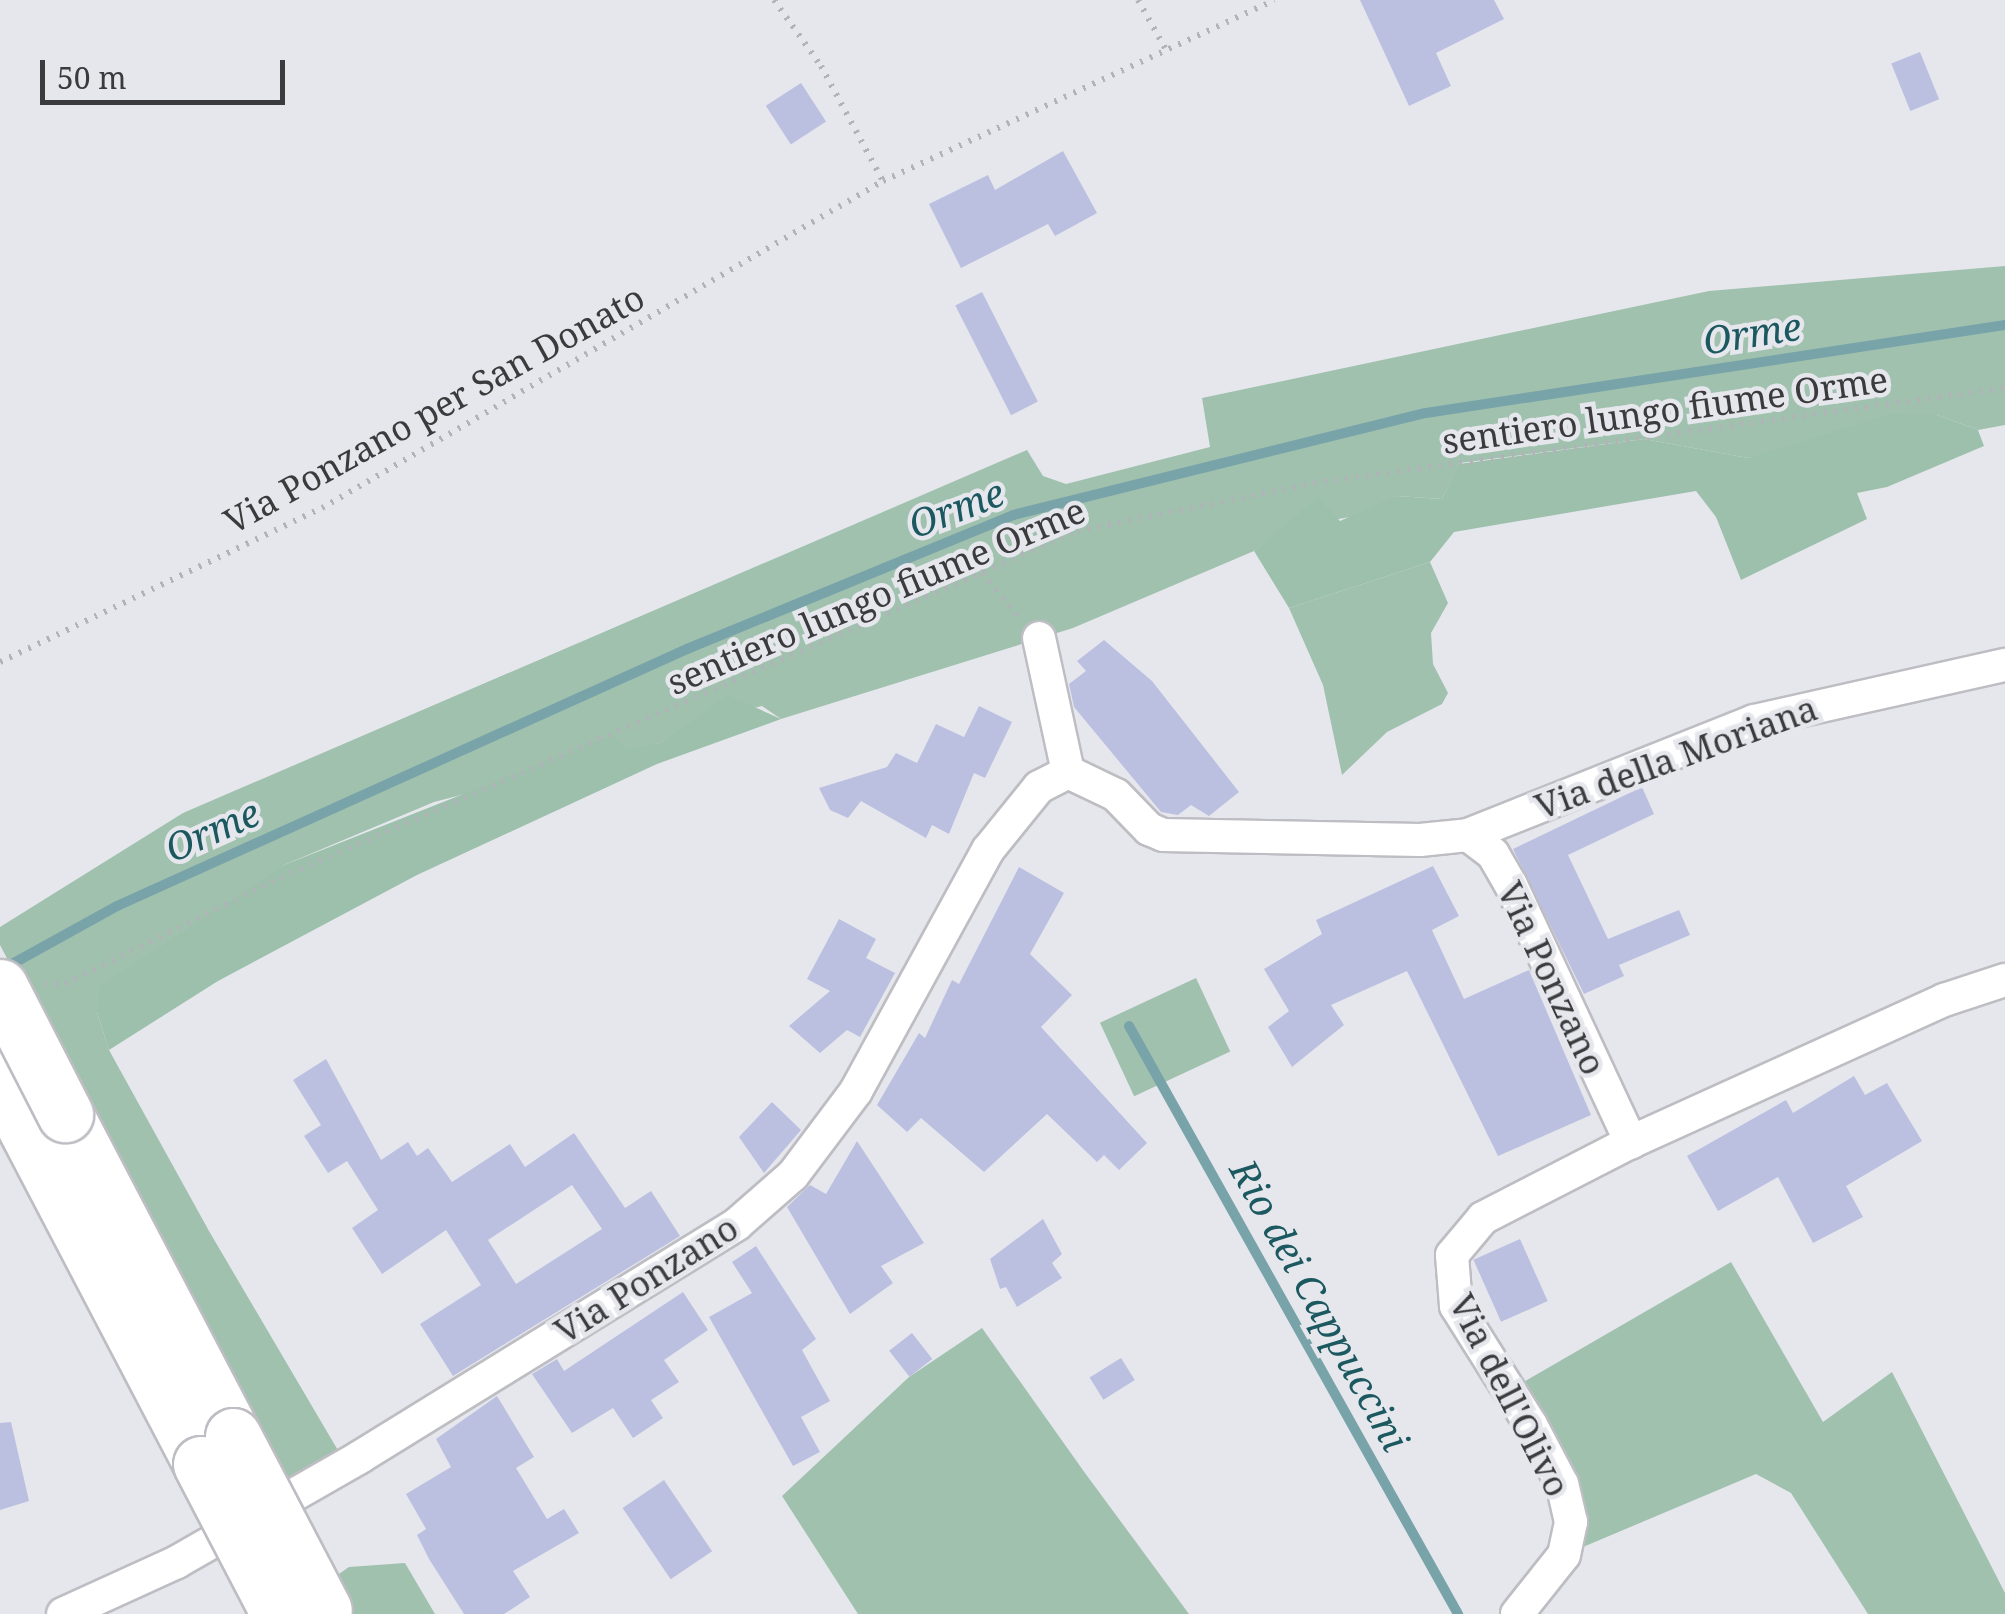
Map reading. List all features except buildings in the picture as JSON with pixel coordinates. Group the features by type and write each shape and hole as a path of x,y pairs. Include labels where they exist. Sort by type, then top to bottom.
{"highway":[{"path":"18,986 48,1125 217,1450 310,1613"},
{"path":"0,1080 48,1125"}],"street":[{"path":"1038,638 1068,772 1116,795 1148,830 1163,835 1420,840 1468,835"},
{"name":"Via della Moriana","path":"1468,835 1754,721 2005,665"},
{"name":"Via Ponzano","path":"62,1614 177,1562 360,1457 738,1224 794,1174 856,1091 988,850 1039,788 1068,772"},
{"name":"Via Ponzano","path":"1468,835 1493,854 1511,885 1632,1142"},
{"path":"1632,1142 1944,1000 2005,980"},
{"name":"Via dell'Olivo","path":"1517,1614 1564,1554 1570,1522 1562,1484 1531,1425 1456,1306 1452,1256 1482,1218 1632,1142"}],"path":[{"path":"774,0 821,66 883,180"},
{"path":"1138,0 1165,48"},
{"name":"Via Ponzano per San Donato","path":"0,662 322,508 883,180 1274,0"},
{"name":"sentiero lungo fiume Orme","path":"18,986 66,984 272,882 1077,531 1314,482 2005,388"},
{"path":"982,572 1038,638"}],"green space":[{"path":"2005,266 2005,425 1978,430 1937,415 1748,458 1644,439 1460,463 1442,499 1396,496 1363,515 1283,528 1254,551 1073,628 781,719 762,706 690,724 660,743 434,802 284,865 97,1012 109,1050 209,1231 346,1464 290,1497 0,945 0,927 183,813 1027,450 1043,476 1066,484 1210,447 1202,398 1709,291"},
{"path":"1892,413 1937,415 1978,430 1984,446 1887,487 1857,493 1867,519 1741,580 1716,517 1696,491 1454,532 1430,562 1289,608 1254,551 1318,497 1340,521 1396,496 1442,499 1459,464 1644,439 1748,458"},
{"path":"1430,562 1448,603 1431,633 1433,664 1448,693 1442,704 1387,732 1342,775 1323,685 1289,608"},
{"path":"728,695 781,719 657,764 417,875 218,981 109,1050 97,1012 100,986 284,865 612,735 626,749 660,743"},
{"path":"1196,978 1230,1051 1134,1096 1100,1023"},
{"path":"1731,1262 1823,1422 1892,1372 2005,1593 2005,1614 1868,1614 1791,1493 1756,1474 1564,1555 1571,1522 1508,1391"},
{"path":"982,1328 1189,1614 858,1614 782,1496 909,1377"},
{"path":"405,1563 435,1614 352,1614 333,1578 349,1567"}],"waterway":[{"name":"Orme","path":"3,969 117,906 687,649 1013,515 1426,413 2005,325"},
{"name":"Rio dei Cappuccini","path":"1129,1026 1458,1614"}]}
